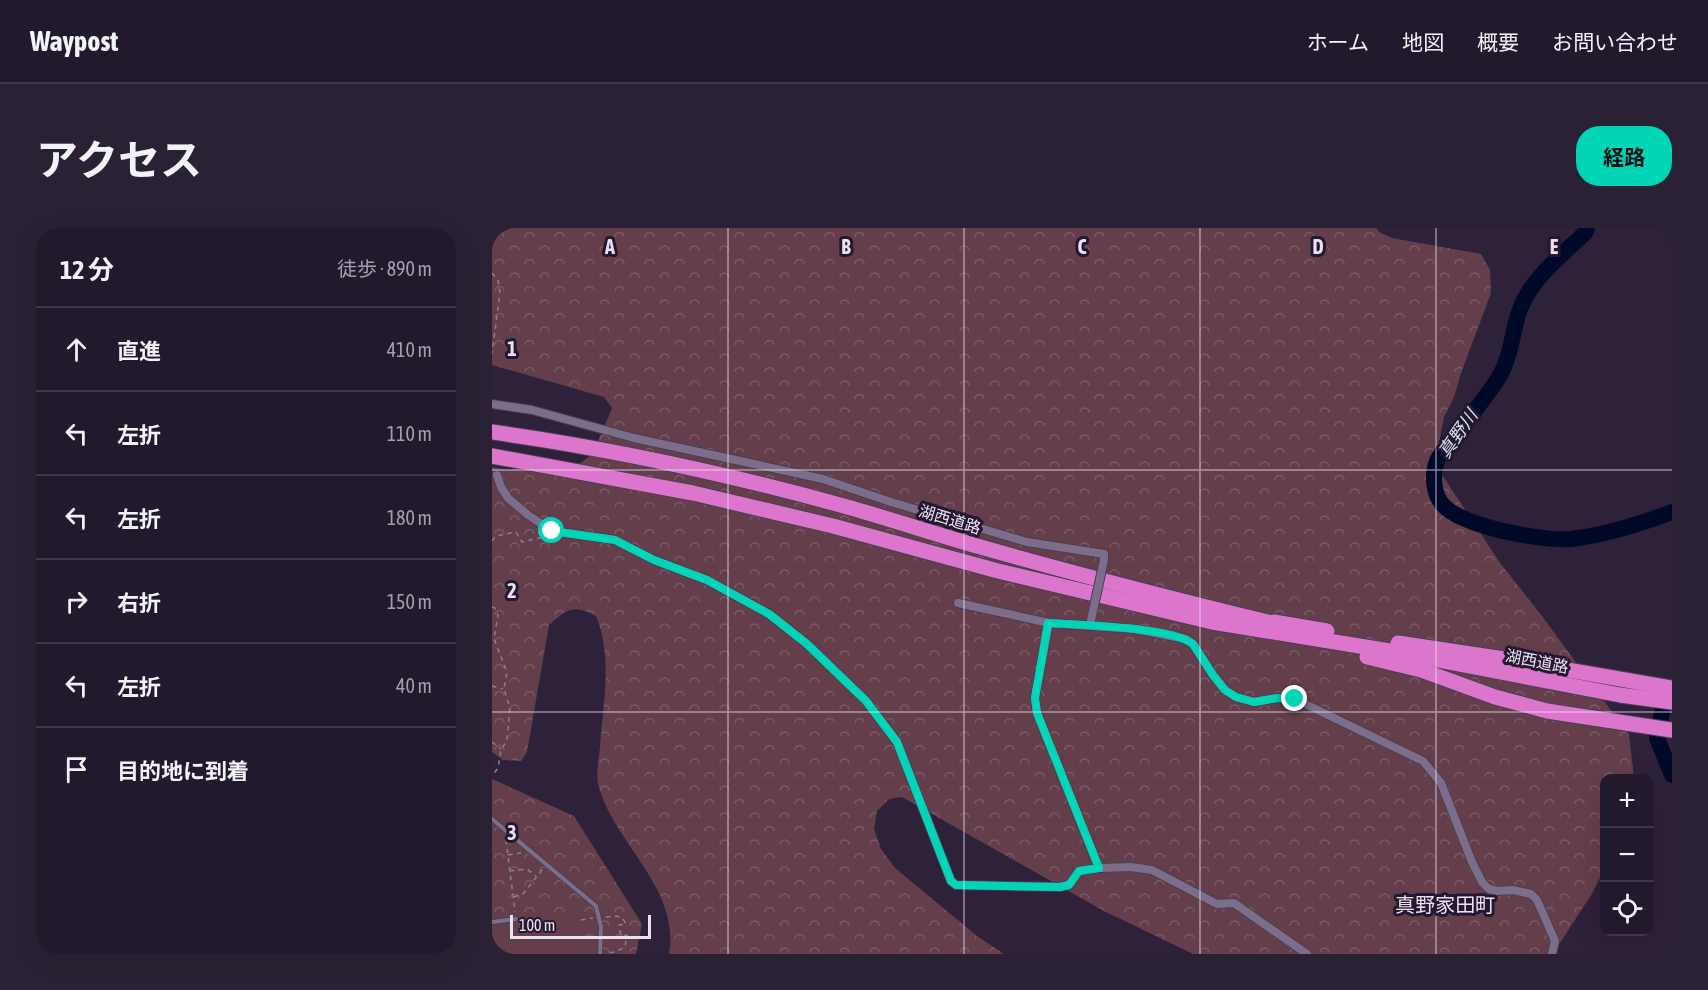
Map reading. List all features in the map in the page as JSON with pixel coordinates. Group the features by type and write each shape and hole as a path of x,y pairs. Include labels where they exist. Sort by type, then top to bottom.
{"highway":[{"name":"湖西道路","path":"492,432 566,442 744,480 851,508 986,549 1258,625"},
{"name":"湖西道路","path":"492,456 693,493 833,526 1146,608 1258,625 1396,652 1567,678 1672,702"},
{"path":"1258,625 1511,660 1567,678 1672,688"},
{"path":"1258,625 1421,670 1495,697 1547,711 1672,730"}],"street":[{"path":"492,404 532,410 634,438 823,478 891,502 1027,542 1104,554 1091,623"},
{"path":"497,475 508,498 528,516 552,531 615,540 654,560 707,580 769,614 807,644 866,701 897,742 951,881 956,885 1060,887 1069,885 1079,871 1131,867 1152,870 1217,904 1234,903 1307,954"},
{"path":"958,603 1048,623 1091,623 1186,639 1193,644 1225,690 1236,697 1254,702 1277,698 1295,699 1423,760 1441,783 1482,882 1489,889 1513,890 1531,894 1555,941 1552,954"},
{"path":"1048,623 1035,698 1037,713 1099,868"}],"lane":[{"path":"492,819 596,906 601,927 600,953"},
{"path":"492,922 516,919"}],"path":[{"path":"1663,228 1672,238"},
{"path":"492,273 498,280 500,293 492,353"},
{"path":"492,541 496,536 516,532 522,542 546,537 552,531"},
{"path":"492,607 498,615 494,639 507,672 504,689 510,708 507,740 501,750 498,768 492,776"},
{"path":"492,686 504,689"},
{"path":"492,742 501,750"},
{"path":"510,834 505,841 516,919"},
{"path":"507,855 530,852"},
{"path":"513,897 523,894 546,865"},
{"path":"509,871 527,869 537,876"},
{"path":"581,920 617,916 624,919 626,924 619,925 621,936 627,935 625,947 615,952 600,953"}],"green space":[{"path":"492,228 1376,228 1379,232 1392,238 1481,254 1490,270 1491,293 1454,397 1444,417 1435,464 1500,563 1542,616 1629,735 1634,774 1600,774 1600,877 1558,946 1547,954 1193,954 1104,911 902,797 889,799 877,811 874,829 881,849 895,868 977,936 1004,954 669,954 670,930 665,908 644,866 606,806 598,784 597,770 606,664 596,616 576,609 566,612 549,625 527,752 521,761 503,760 492,752 492,467 509,470 542,464 557,470 581,463 593,453 612,408 604,397 492,365"},
{"path":"492,779 574,816 642,924 636,954 492,954"},
{"path":"581,914 580,954 492,954 492,928"}],"waterway":[{"name":"真野川","path":"1587,228 1585,233 1538,279 1524,300 1499,377 1442,452 1435,466 1435,489 1442,504 1466,519 1503,531 1541,538 1571,539 1610,532 1672,512"},
{"name":"真野川","path":"1672,697 1664,701 1657,738 1672,775"}],"district":[{"name":"真野家田町","path":"1445,905"}],"route":[{"path":"552,531 615,540 654,560 723,587 769,614 807,644 866,701 897,742 951,881 956,885 1060,887 1069,885 1079,871 1099,868 1037,713 1035,698 1048,623 1135,629 1186,639 1193,644 1225,690 1236,697 1254,702 1277,698 1295,699"}]}
